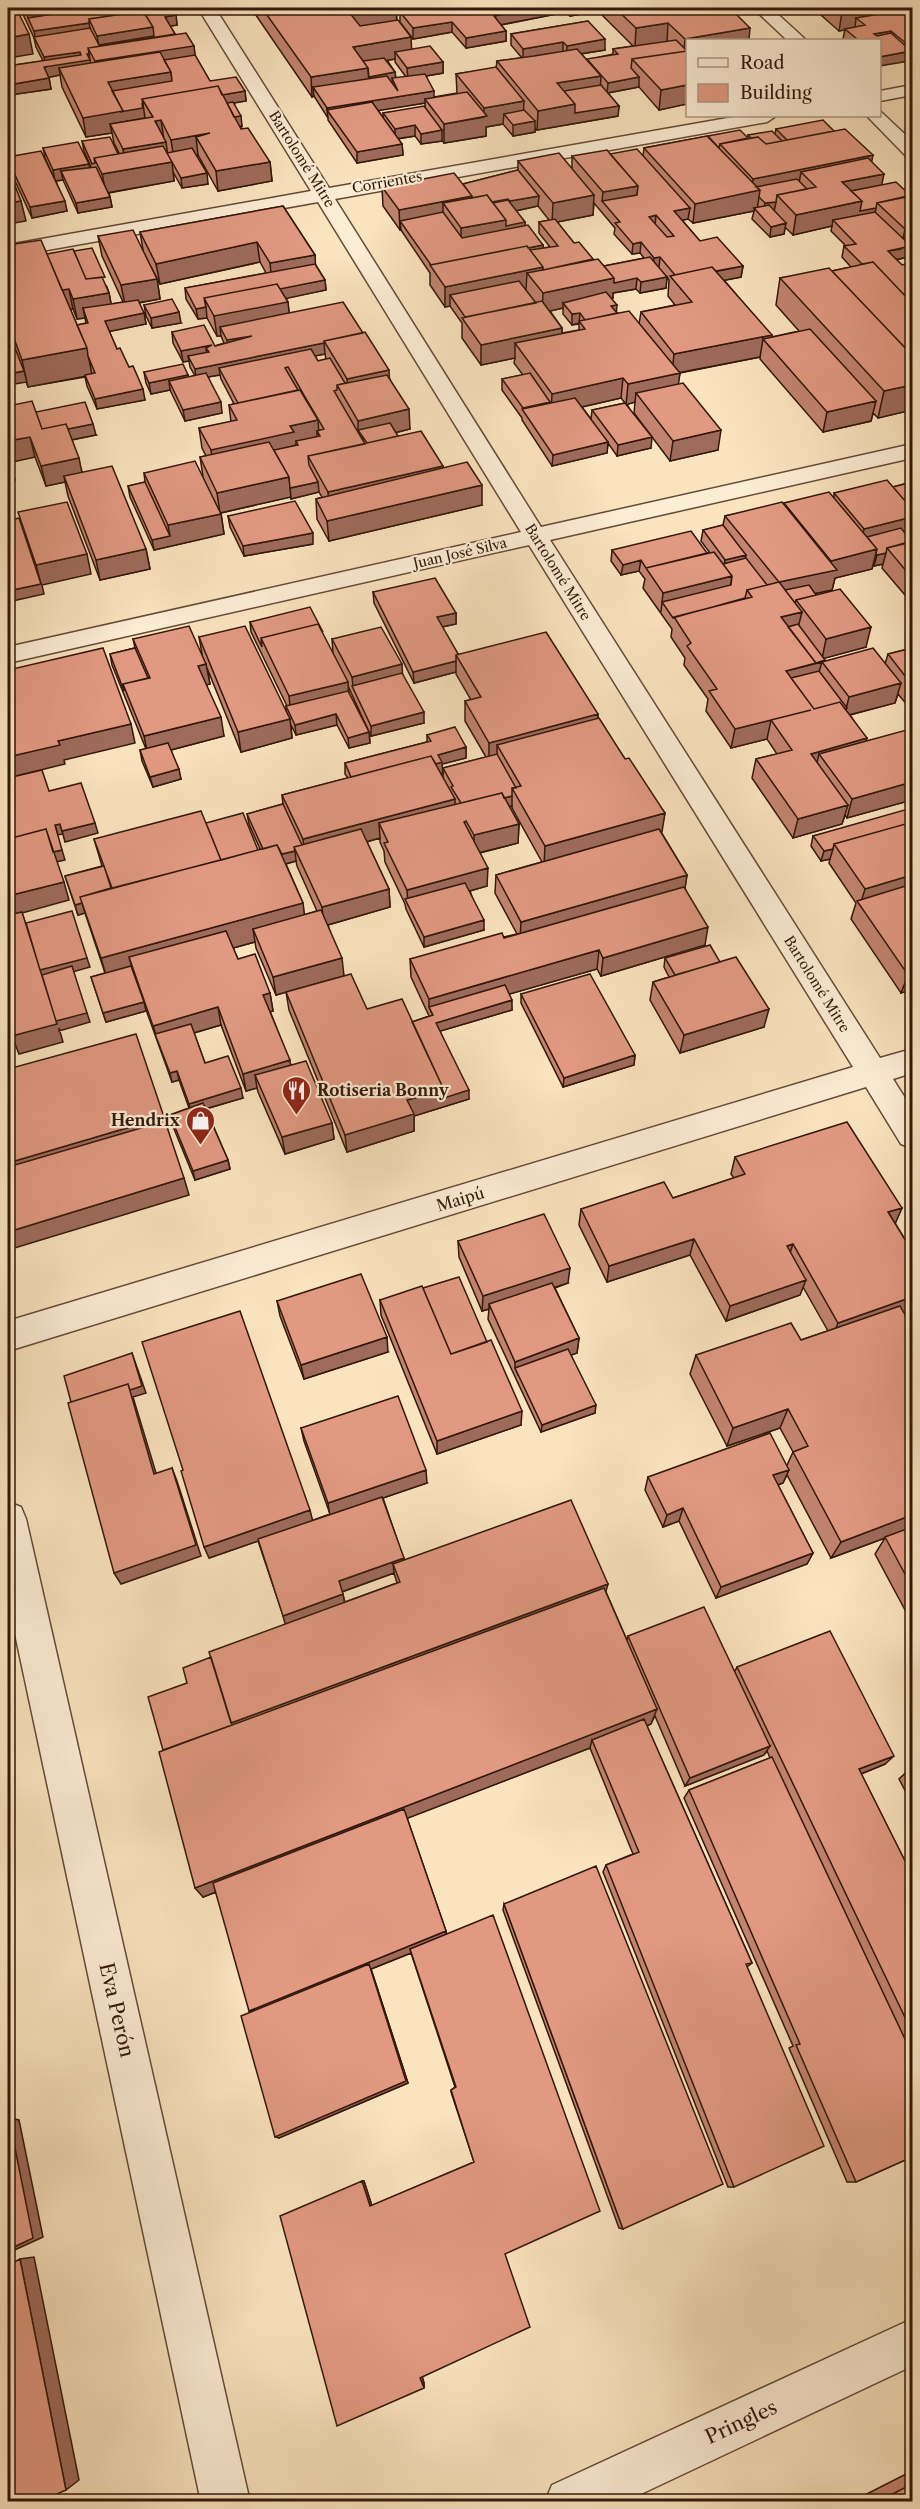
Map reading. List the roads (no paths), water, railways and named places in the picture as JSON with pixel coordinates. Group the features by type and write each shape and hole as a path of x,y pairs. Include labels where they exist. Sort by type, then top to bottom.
{"street":[{"name":"Bartolomé Mitre","path":"207,8 535,536 912,1135"},
{"path":"762,8 796,39"},
{"path":"881,96 912,90"},
{"name":"Corrientes","path":"8,251 761,117"},
{"path":"877,117 912,151"},
{"name":"Juan José Silva","path":"8,655 912,451"},
{"name":"Maipú","path":"8,1336 912,1061"},
{"name":"Eva Perón","path":"8,1519 226,2502"},
{"name":"Pringles","path":"569,2502 912,2342"}],"place":[{"name":"Rotiseria Bonny","path":"296,1116"},
{"name":"Hendrix","path":"201,1146"}]}
